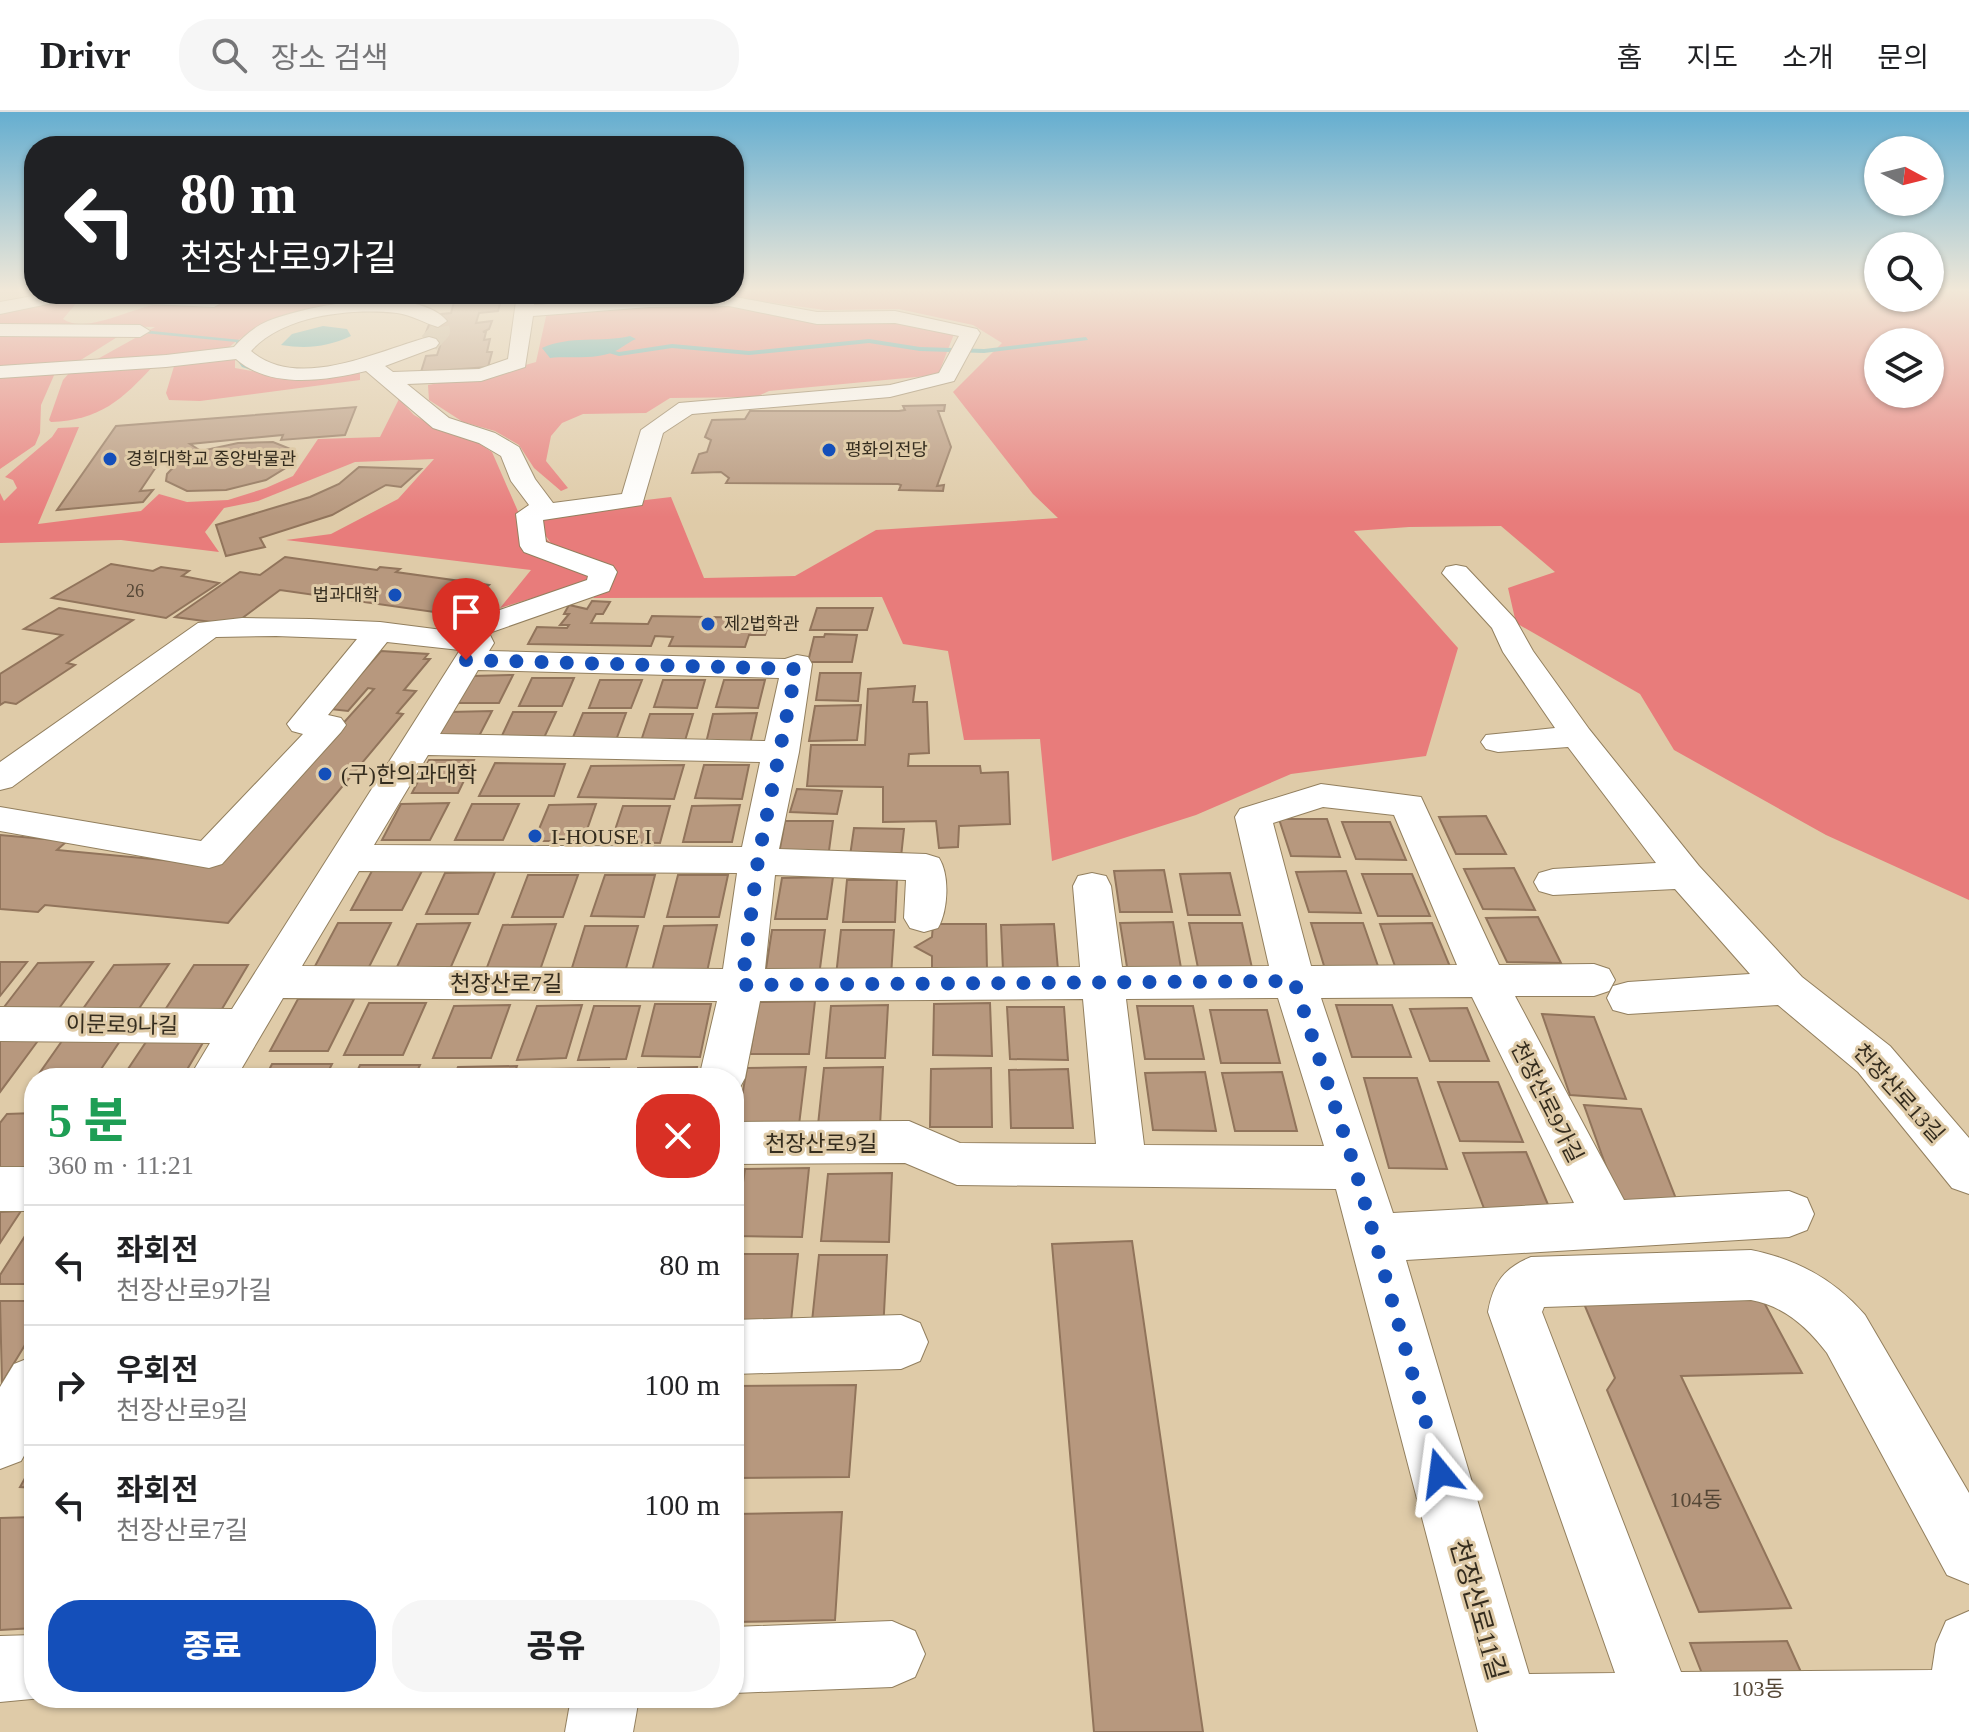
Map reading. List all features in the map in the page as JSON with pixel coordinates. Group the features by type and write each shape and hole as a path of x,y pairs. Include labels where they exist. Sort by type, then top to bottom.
{"street":[{"path":"0,372 97,366"},
{"path":"257,366 288,372 481,375 510,366"},
{"path":"378,372 389,366"},
{"path":"529,514 633,500 652,430 687,408 890,391 947,377 953,366"},
{"path":"378,372 441,423 487,438 511,452 523,481 544,508 529,514"},
{"path":"218,1068 472,652 472,629 599,585 603,572 533,546 529,514"},
{"name":"천장산로13길","path":"1456,573 1505,625 1518,652 1577,736 1685,875 1787,988 1874,1059 1969,1173"},
{"path":"0,779 208,629 246,626 380,631 472,652 796,666 782,752 758,860 742,985 724,1068"},
{"path":"0,819 209,855 329,725 304,724 380,631"},
{"path":"1498,742 1577,736"},
{"path":"414,744 782,752"},
{"name":"천장산로9가길","path":"1294,981 1253,817 1321,795 1408,805 1484,978 1611,1226"},
{"path":"348,858 758,860 926,867 924,918"},
{"path":"1553,882 1685,875"},
{"path":"1092,886 1122,1164 1355,1168"},
{"path":"742,985 1484,978 1611,989 1787,988"},
{"name":"천장산로11길","path":"1294,981 1355,1168 1508,1720"},
{"name":"천장산로7길","path":"270,982 742,985"},
{"name":"이문로9나길","path":"0,1024 244,1026"},
{"name":"천장산로9길","path":"744,1143 909,1142 957,1164 1122,1164"},
{"path":"0,1189 24,1189"},
{"path":"1374,1238 1789,1214"},
{"path":"1661,1707 1515,1312 1517,1299 1531,1282 1751,1275 1770,1278 1792,1287 1831,1314 1846,1334 1969,1553"},
{"path":"744,1347 901,1342"},
{"path":"1969,1644 1965,1670 1969,1682"},
{"path":"744,1660 892,1654"},
{"path":"0,1669 24,1668"},
{"path":"1508,1720 1661,1707 1969,1703"},
{"path":"599,1732 603,1708"}],"shaded area":[{"path":"0,366 36,366 0,368"},
{"path":"153,366 109,406 83,417 51,422 49,420 63,380 70,372"},
{"path":"174,366 235,366 269,374 360,372 360,380 200,401 169,400 166,393"},
{"path":"523,366 942,366 938,375 769,391 756,397 670,398 646,413 583,414 562,423 551,436 546,461 568,488 561,491 534,468 519,445 495,431 463,422 429,400 428,385"},
{"path":"979,366 1864,366 1864,408 1944,408 1944,366 1969,366 1969,900 1826,835 1674,750 1640,694 1516,623 1508,588 1555,572 1501,526 1354,531 1458,648 1426,756 1291,774 1196,815 1052,861 1040,739 964,740 948,651 903,644 882,597 594,598 582,583 500,608 531,570 286,540 331,534 398,499 434,459 355,462 258,501 224,508 205,532 219,552 121,540 0,543 0,493 4,501 17,488 13,480 5,477 52,437 58,428 79,427 38,524 141,511 159,494 187,502 228,500 266,488 293,476 318,439 380,437 399,399 414,415 436,428 478,443 492,452 520,516 551,543 529,514 671,497 704,578 795,576 876,530 1058,518 1033,494 953,392"},
{"path":"55,373 41,405 40,433 35,445 0,469 0,377"}],"building":[{"path":"423,366 488,366 488,367 421,372"},
{"name":"평화의전당","path":"945,405 944,411 938,411 951,447 937,486 944,485 943,491 899,490 901,485 898,484 726,483 729,478 721,472 692,473 699,454 707,452 711,440 705,437 712,420 745,419 750,411 899,411 905,410 903,406"},
{"path":"356,407 345,435 281,440 283,435 190,444 201,451 238,443 273,442 293,450 295,457 292,464 266,480 226,490 187,491 166,481 167,474 182,458 164,455 140,491 153,490 143,502 57,510 116,426"},
{"path":"359,467 421,469 401,487 386,485 332,515 260,538 265,547 226,556 216,525 310,497 339,484"},
{"name":"법과대학","path":"285,557 377,570 380,567 400,569 396,572 489,585 472,600 464,599 448,614 280,590 233,625 175,617 240,572 260,575"},
{"path":"111,564 153,571 161,567 189,571 182,576 219,583 166,618 52,598"},
{"name":"제2법학관","path":"592,601 610,602 603,614 596,614 591,623 648,624 652,616 771,618 765,635 749,635 745,647 669,646 673,637 655,636 651,646 528,644 537,627 567,628 569,625 560,625 569,614 564,614 569,605 587,609"},
{"path":"59,608 133,620 67,663 75,665 16,704 5,702 0,705 0,674 62,635 24,629"},
{"path":"817,608 873,608 867,630 810,630"},
{"path":"825,634 857,635 852,662 808,662 814,637 824,637"},
{"name":"(구)한의과대학","path":"381,651 428,654 424,659 430,659 404,690 416,691 397,713 403,714 228,923 45,905 38,912 0,909 0,835 67,841 57,850 216,865 374,689 368,688 348,711 330,709"},
{"path":"820,673 861,673 858,701 816,700"},
{"path":"513,675 499,703 457,703 472,676"},
{"path":"532,678 574,678 562,706 519,706"},
{"path":"600,680 642,680 631,708 589,708"},
{"path":"663,680 705,680 697,708 654,707"},
{"path":"724,680 765,680 758,708 716,707"},
{"path":"915,686 913,702 927,702 929,753 909,754 908,766 980,766 981,773 1008,772 1010,824 959,826 958,847 939,848 936,821 883,822 883,787 807,786 811,745 865,745 868,689"},
{"path":"861,705 857,740 809,741 815,706"},
{"path":"492,711 476,742 433,742 449,712"},
{"path":"513,712 556,712 542,742 499,742"},
{"path":"583,713 626,713 615,743 571,742"},
{"path":"757,713 750,744 706,743 713,714"},
{"path":"650,714 693,714 684,744 640,744"},
{"path":"429,760 474,760 458,793 412,793"},
{"path":"495,763 565,764 554,796 479,796"},
{"path":"684,765 674,799 578,797 591,766"},
{"path":"704,765 749,765 742,799 695,798"},
{"path":"797,789 842,791 837,814 790,812"},
{"path":"449,803 430,840 382,840 401,804"},
{"path":"472,804 519,804 503,840 455,840"},
{"path":"596,804 583,841 534,841 549,805"},
{"path":"740,805 732,842 683,842 692,806"},
{"path":"623,806 670,806 660,843 611,842"},
{"path":"1486,816 1506,854 1456,854 1439,817"},
{"path":"1279,819 1327,819 1340,857 1291,856"},
{"path":"785,821 833,821 828,858 778,859"},
{"path":"1342,822 1390,822 1406,860 1356,859"},
{"path":"854,828 904,829 901,857 850,856"},
{"path":"1514,868 1535,910 1483,909 1464,869"},
{"path":"373,869 423,869 402,910 351,910"},
{"path":"1164,870 1172,912 1120,912 1114,871"},
{"path":"1346,871 1361,913 1309,912 1296,872"},
{"path":"495,872 478,914 426,914 445,873"},
{"path":"1230,873 1240,915 1188,915 1180,874"},
{"path":"1362,874 1412,874 1430,916 1378,916"},
{"path":"528,875 578,875 563,917 512,917"},
{"path":"605,875 655,875 644,917 591,916"},
{"path":"678,875 728,875 719,917 667,917"},
{"path":"833,877 827,919 775,919 782,878"},
{"path":"847,880 897,880 895,922 843,922"},
{"path":"1538,917 1561,963 1507,962 1486,918"},
{"path":"1173,922 1181,968 1127,967 1120,923"},
{"path":"338,923 391,923 368,969 314,968"},
{"path":"470,923 450,969 396,969 417,924"},
{"path":"1189,923 1242,923 1252,968 1198,968"},
{"path":"1311,923 1363,923 1379,969 1325,969"},
{"path":"1432,923 1451,969 1396,969 1380,924"},
{"path":"556,924 540,970 486,970 503,925"},
{"path":"933,924 986,924 987,970 932,969 932,956 915,947 932,937"},
{"path":"1054,924 1058,970 1003,970 1001,925"},
{"path":"717,925 707,972 652,971 664,926"},
{"path":"585,926 638,926 625,972 571,971"},
{"path":"772,930 825,930 819,976 765,975"},
{"path":"841,930 894,930 891,976 836,976"},
{"path":"0,962 27,962 0,996"},
{"path":"93,962 57,1011 1,1011 38,963"},
{"path":"169,964 136,1013 80,1013 114,965"},
{"path":"194,965 248,965 219,1014 163,1013"},
{"path":"298,999 354,999 328,1051 270,1051"},
{"path":"815,1001 809,1054 750,1054 759,1002"},
{"path":"369,1003 426,1003 403,1055 344,1055"},
{"path":"990,1003 992,1056 933,1055 934,1004"},
{"path":"655,1004 711,1004 700,1057 642,1056"},
{"path":"510,1005 491,1058 433,1058 454,1006"},
{"path":"582,1005 566,1058 517,1060 537,1006"},
{"path":"888,1005 885,1058 826,1058 831,1006"},
{"path":"1336,1005 1392,1005 1411,1057 1352,1057"},
{"path":"594,1006 640,1006 626,1059 578,1060"},
{"path":"1137,1006 1193,1006 1204,1059 1145,1059"},
{"path":"1007,1007 1064,1007 1068,1060 1010,1059"},
{"path":"1467,1008 1489,1061 1430,1061 1410,1009"},
{"path":"1210,1010 1267,1010 1280,1063 1221,1063"},
{"path":"1542,1014 1594,1017 1626,1099 1570,1095"},
{"path":"40,1038 0,1092 0,1039"},
{"path":"62,1041 120,1041 102,1068 43,1068"},
{"path":"204,1041 188,1068 129,1068 146,1042"},
{"path":"272,1064 332,1064 330,1068 270,1068"},
{"path":"360,1065 420,1065 419,1068 359,1068"},
{"path":"517,1066 516,1068 458,1067"},
{"path":"806,1067 799,1125 744,1125 747,1068"},
{"path":"883,1067 880,1126 818,1125 824,1068"},
{"path":"991,1068 992,1127 930,1127 931,1069"},
{"path":"1068,1069 1073,1128 1011,1128 1009,1070"},
{"path":"1205,1072 1216,1131 1153,1130 1145,1073"},
{"path":"1282,1072 1297,1131 1235,1131 1222,1073"},
{"path":"1364,1078 1417,1078 1447,1169 1389,1168"},
{"path":"1438,1082 1498,1082 1523,1142 1460,1141"},
{"path":"1584,1105 1641,1109 1678,1204 1618,1200"},
{"path":"24,1113 24,1176 0,1175 0,1123 7,1114"},
{"path":"1526,1152 1554,1219 1488,1219 1463,1153"},
{"path":"809,1168 802,1237 744,1236 745,1169"},
{"path":"892,1173 889,1242 821,1241 828,1174"},
{"path":"21,1211 0,1243 0,1212"},
{"path":"24,1238 24,1284 0,1284 0,1275"},
{"path":"1132,1241 1203,1732 1094,1732 1052,1244"},
{"path":"744,1254 798,1254 790,1331 744,1331"},
{"path":"819,1255 887,1255 883,1332 811,1331"},
{"path":"1760,1295 1802,1373 1681,1376 1791,1608 1699,1612 1607,1390 1615,1378 1582,1299"},
{"path":"0,1301 24,1301 24,1347 2,1383"},
{"path":"856,1385 849,1477 744,1478 744,1386"},
{"path":"842,1512 835,1620 744,1622 744,1514"},
{"path":"24,1517 24,1629 0,1630 0,1518"},
{"path":"1787,1641 1828,1732 1725,1732 1690,1643"}],"waterway":[{"path":"244,366 258,370"}],"place":[{"name":"평화의전당","path":"829,450"},
{"name":"경희대학교 중앙박물관","path":"110,459"},
{"name":"법과대학","path":"395,595"},
{"name":"제2법학관","path":"708,624"},
{"name":"(구)한의과대학","path":"325,774"},
{"name":"I-HOUSE I","path":"535,836"}],"route":[{"path":"466,660 796,669 782,752 758,860 742,985 1294,981 1355,1168 1440,1473"}]}
